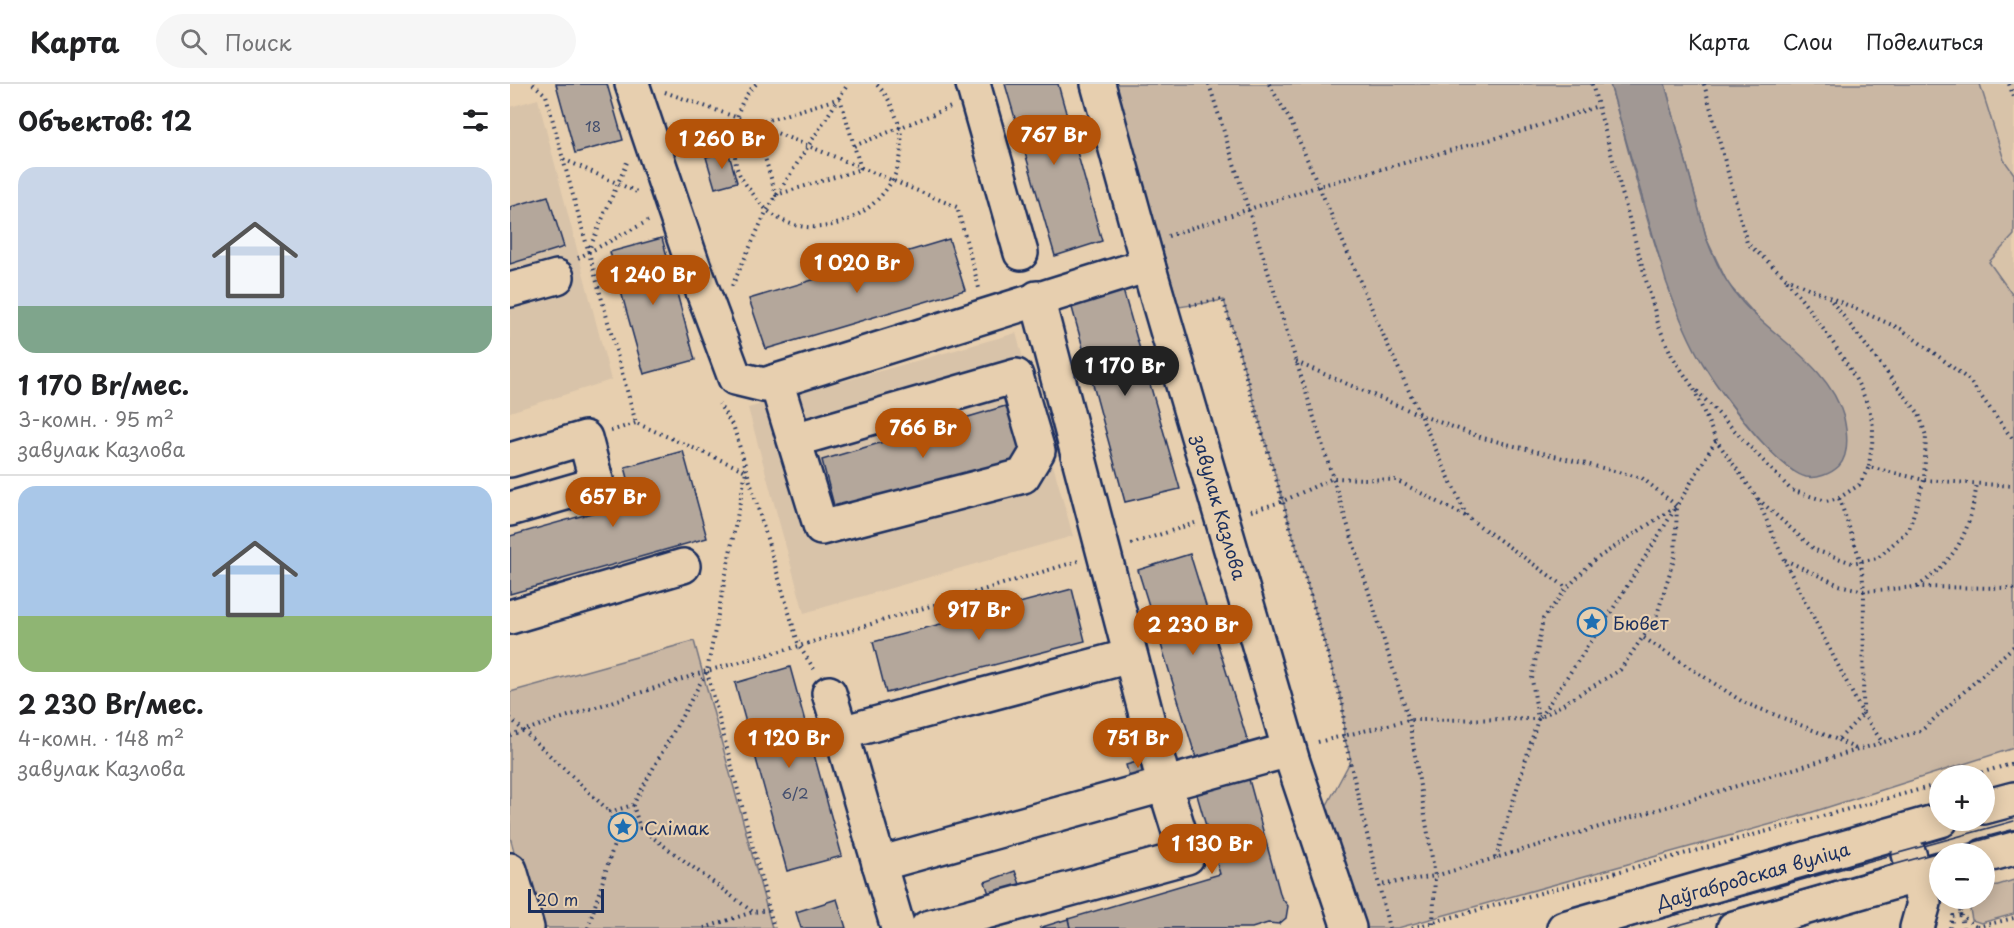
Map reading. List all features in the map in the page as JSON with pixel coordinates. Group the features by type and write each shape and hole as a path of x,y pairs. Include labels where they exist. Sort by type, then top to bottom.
{"street":[{"name":"завулак Казлова","path":"1098,84 1145,255 1210,521 1348,928"},
{"path":"644,86 645,124 735,378 764,385 1037,298 1145,255"},
{"path":"974,91 1021,254"},
{"path":"510,290 557,277"},
{"path":"927,928 1186,857 1130,656 1037,298"},
{"path":"776,381 794,440 821,528 1023,476 1038,451 1016,376 794,440"},
{"path":"510,460 585,438 597,484 510,509"},
{"path":"510,617 683,566"},
{"path":"841,733 1130,656"},
{"path":"829,693 898,928"},
{"path":"879,864 1289,750"},
{"path":"1995,804 2014,799"},
{"name":"Даўгабродская вуліца","path":"1564,928 1929,824"},
{"path":"1901,832 1928,872 1924,903 1917,928"},
{"path":"1995,853 2014,848"},
{"path":"510,870 527,928"},
{"path":"1734,928 1928,872"}],"path":[{"path":"533,84 546,94 587,253 636,423 746,471"},
{"path":"756,84 748,92 735,117 735,170 766,212 800,227 836,226 869,210 892,181 901,154 900,126 886,92 876,84"},
{"path":"714,324 766,212 848,84"},
{"path":"1209,84 1408,720 1435,876 1433,923"},
{"path":"1269,84 1291,122 1467,517"},
{"path":"1592,84 1659,327 1672,356 1694,389 1791,490 1826,501 1839,498 1859,485 1869,467 1873,429 1867,400 1833,344 1786,278 1747,243 1704,84"},
{"path":"2009,84 2014,97"},
{"path":"644,86 755,124 957,207 981,296"},
{"path":"854,146 974,91"},
{"path":"755,124 840,98"},
{"path":"840,98 861,169"},
{"path":"1145,255 1249,210 1319,186 1526,130 1598,106"},
{"path":"587,253 616,184 645,124"},
{"path":"755,124 777,195"},
{"path":"563,159 673,207"},
{"path":"777,195 861,169"},
{"path":"587,253 673,207"},
{"path":"1786,278 1901,329 1969,380 2014,441"},
{"path":"1694,389 1716,441 1756,496 1815,550 1852,563 1878,558 1909,529 1924,480 1926,436 1919,414 1829,297"},
{"path":"1179,307 1223,299 1343,706 1344,736 1389,928"},
{"path":"1296,362 1420,415 1484,438 1642,478 1677,506"},
{"path":"717,399 734,428 799,646 829,693"},
{"path":"1496,858 1539,719 1611,612 1716,441"},
{"path":"1869,467 1924,480 2014,486"},
{"path":"610,812 633,805 706,671 746,471"},
{"path":"510,735 706,671 799,646 1210,521 1281,502 1333,478 1396,480 1467,517 1567,588"},
{"path":"1917,587 1942,569 1960,544 1973,511 1977,483"},
{"path":"1756,496 1784,560 1863,714 1883,743"},
{"path":"1838,740 1863,714 1864,591 1861,562 1839,498"},
{"path":"1539,719 1532,680 1543,619 1567,588 1593,561 1677,506"},
{"path":"1289,750 1408,720 1539,719 1620,670 1656,618 1675,556 1677,506"},
{"path":"1784,560 1839,585 1864,591 1917,587 2014,588"},
{"path":"1644,638 1743,702 1858,750"},
{"path":"1379,885 1435,876 1922,731 2014,646"},
{"path":"706,671 774,928"},
{"path":"510,718 610,812 617,835 588,928"},
{"path":"1995,769 2014,763"},
{"path":"1412,928 1929,787"},
{"path":"633,805 640,828 753,912"},
{"path":"617,835 640,828"},
{"path":"1960,909 1962,928"},
{"path":"704,928 753,912 768,910"},
{"path":"1950,928 1953,916 1961,915 1977,928 2014,918"}],"shaded area":[{"path":"1115,84 1610,84 1654,242 1672,293 1694,343 1721,390 1753,433 1793,471 1825,471 1841,460 1845,451 1758,318 1728,284 1707,240 1665,84 1980,84 2004,160 2014,174 2014,235 1989,262 2014,297 2014,748 1961,765 1929,765 1929,775 1797,817 1398,928 1364,928 1327,805 1351,760 1344,736 1343,706 1224,300 1179,307"},
{"path":"1610,84 1665,84 1707,240 1722,273 1731,289 1743,303 1815,369 1837,400 1844,418 1847,443 1842,461 1832,471 1819,477 1806,477 1780,460 1735,409 1697,354 1666,281"},
{"path":"1980,84 2014,84 2014,174 2004,160"},
{"path":"538,99 611,380 510,412 510,107"},
{"path":"2014,235 2014,297 1988,262"},
{"path":"1016,333 1073,536 804,613 748,408"},
{"path":"694,641 772,928 535,928 510,837 510,692"},
{"path":"2014,880 2014,914 1981,923 1972,920 1970,909 1995,909 1995,886"}],"building":[{"path":"556,84 607,84 623,140 575,153"},
{"path":"1005,84 1058,84 1102,241 1055,256"},
{"path":"728,151 737,182 715,188 706,157"},
{"path":"548,196 564,247 510,264 510,207"},
{"path":"662,238 695,360 644,374 610,252"},
{"path":"949,239 965,290 766,349 749,299"},
{"path":"1123,290 1180,489 1125,502 1071,304"},
{"path":"1009,405 1024,457 836,513 822,460"},
{"path":"683,451 707,538 510,594 510,536 634,501 625,467"},
{"path":"1190,554 1248,742 1196,758 1138,570"},
{"path":"1072,589 1085,641 886,693 873,642"},
{"path":"790,667 842,856 787,871 735,683"},
{"path":"1147,759 1151,773 1130,779 1126,765"},
{"path":"1247,772 1281,897 1288,906 1286,918 1279,924 1268,923 1252,928 1070,928 1068,919 1220,874 1195,788"},
{"path":"1015,871 1023,892 992,903 985,882"},
{"path":"837,899 846,928 801,928 796,912"},
{"path":"1068,919 1070,928 1039,928"}],"tram line":[{"path":"1628,928 2014,821"},
{"path":"1668,928 2014,831"}],"place":[{"name":"Бювет","path":"1592,622"},
{"name":"Слімак","path":"623,827"}]}
